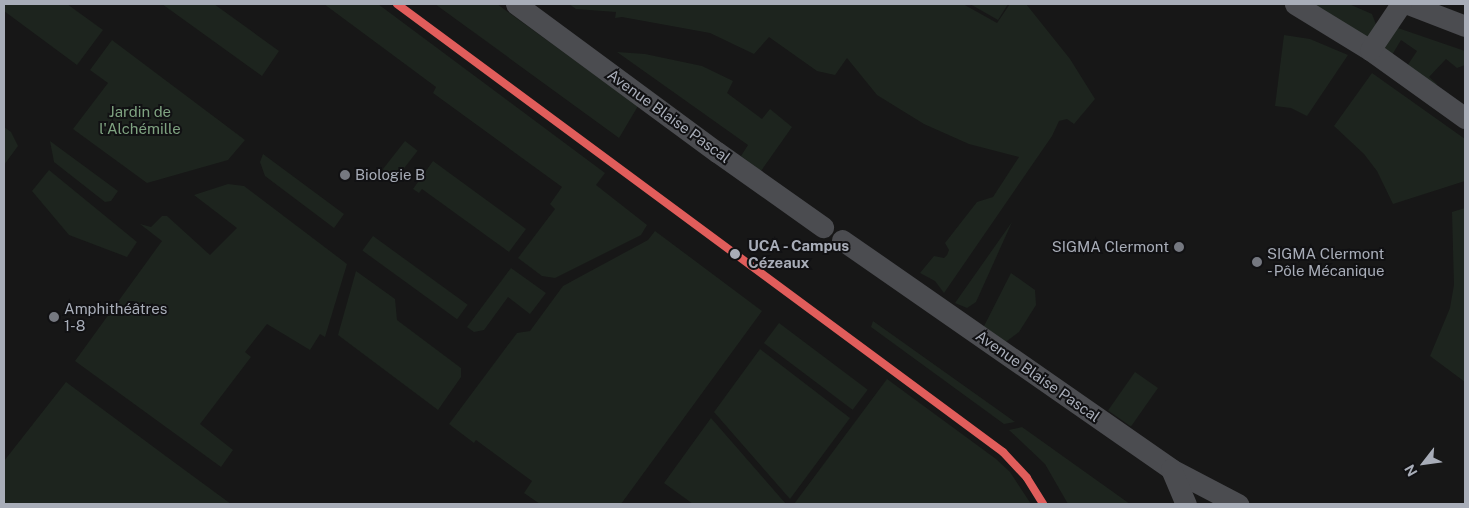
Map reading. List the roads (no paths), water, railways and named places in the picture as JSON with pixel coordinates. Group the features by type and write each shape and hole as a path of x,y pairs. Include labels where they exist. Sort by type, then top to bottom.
{"street":[{"name":"Avenue Blaise Pascal","path":"516,4 717,152 823,226"},
{"path":"1295,4 1370,50 1465,118"},
{"path":"1370,50 1401,4"},
{"path":"1408,4 1465,26"},
{"name":"Avenue Blaise Pascal","path":"842,240 1171,469 1238,504"},
{"path":"1171,469 1186,504"}],"place":[{"name":"Biologie B","path":"345,175"},
{"name":"SIGMA Clermont","path":"1179,247"},
{"name":"UCA - Campus Cézeaux","path":"735,254"},
{"name":"SIGMA Clermont - Pôle Mécanique","path":"1257,262"},
{"name":"Amphithéâtres 1-8","path":"54,317"}],"park label":[{"name":"Jardin de l'Alchémille","path":"140,120"}]}
